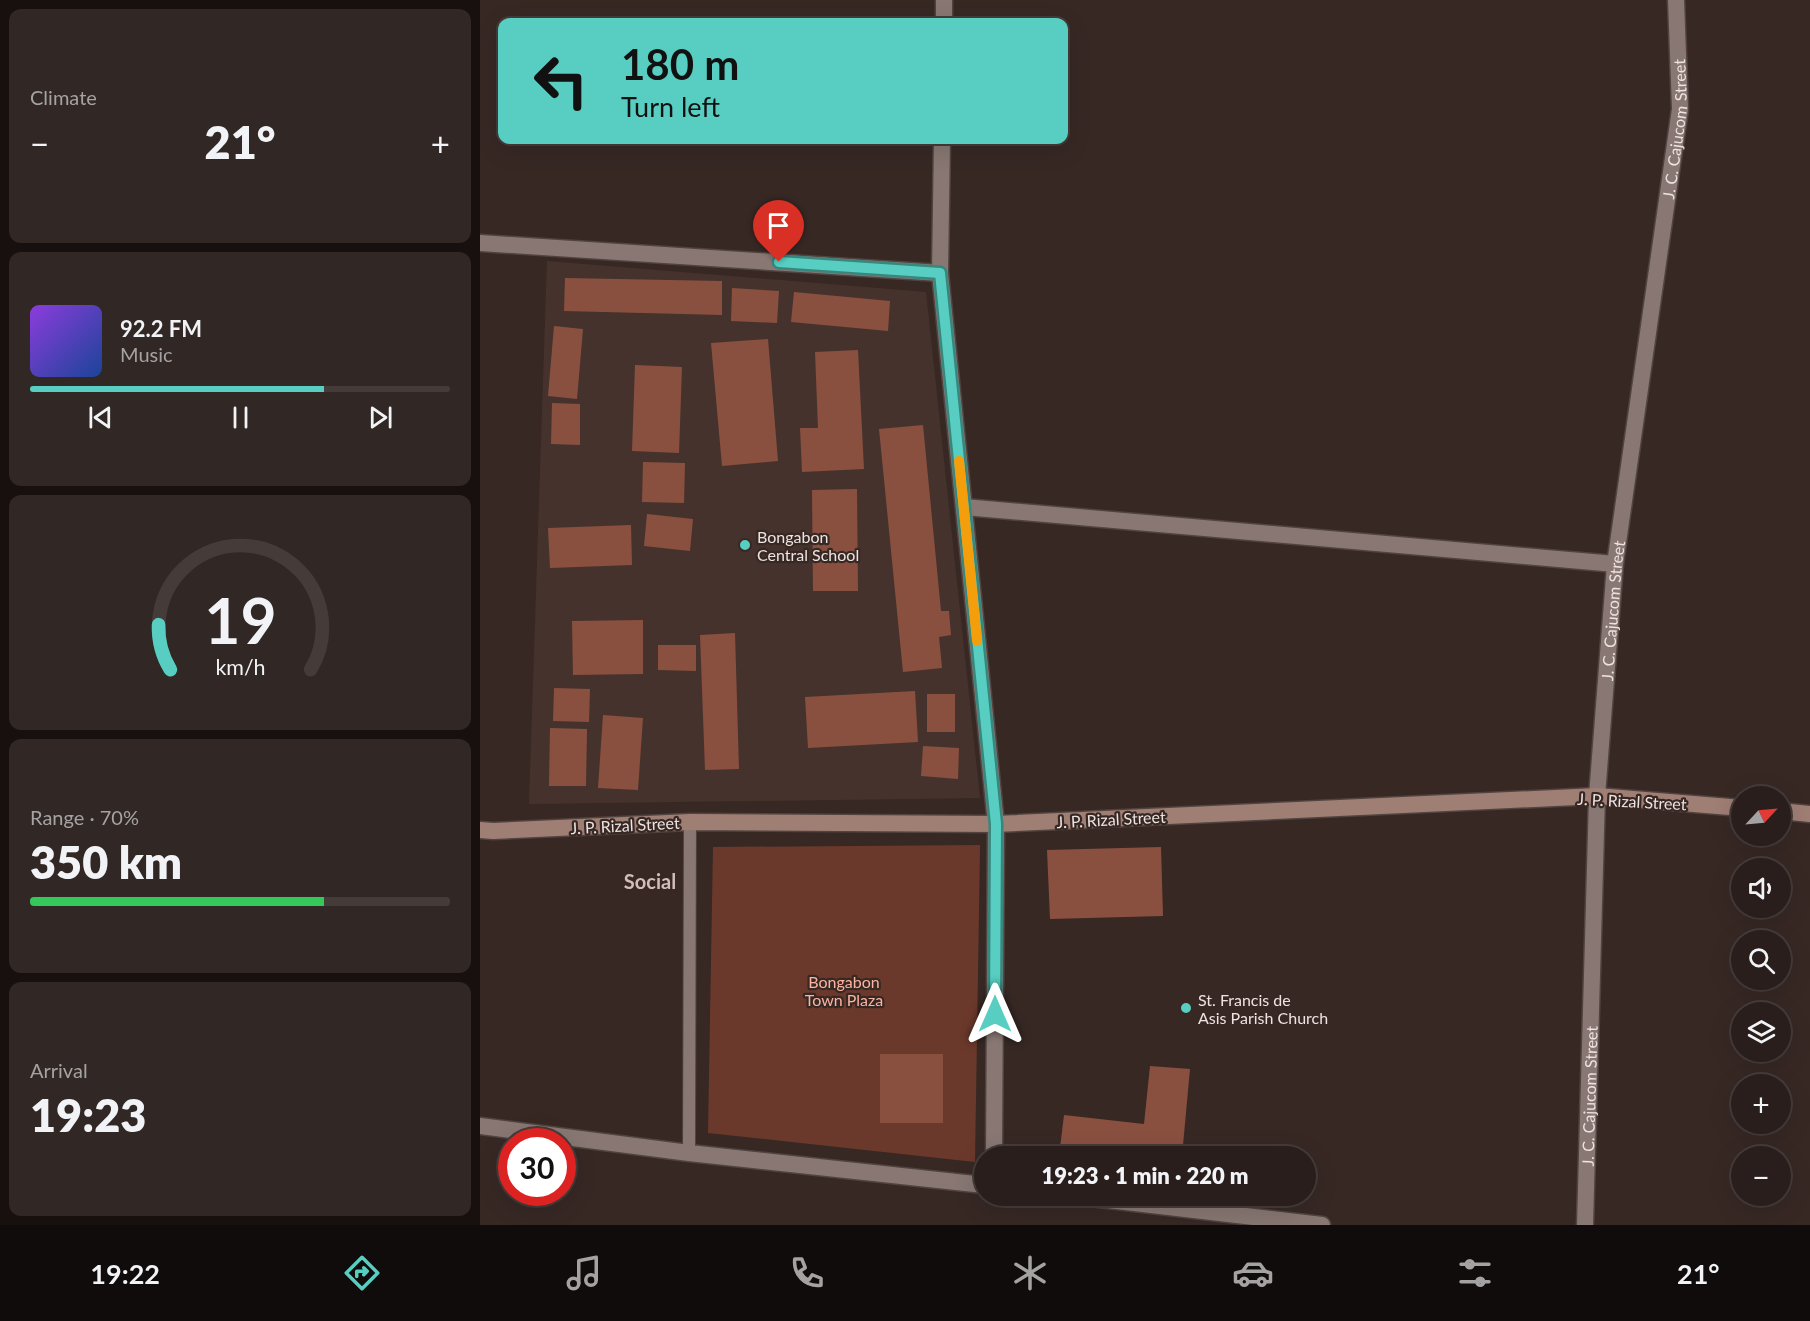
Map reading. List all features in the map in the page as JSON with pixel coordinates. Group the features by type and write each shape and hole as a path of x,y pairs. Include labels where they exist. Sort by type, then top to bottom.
{"main road":[{"name":"J. P. Rizal Street","path":"480,830 690,822 996,824 1597,796 1731,807"},
{"path":"1791,813 1810,814"}],"street":[{"path":"944,0 944,18"},
{"name":"J. C. Cajucom Street","path":"1585,1225 1597,796 1615,564 1680,109 1676,0"},
{"path":"942,144 940,273 996,824 994,1146"},
{"path":"480,243 940,273"},
{"path":"964,507 1615,564"},
{"path":"480,1126 689,1153 974,1184"},
{"path":"1160,1206 1322,1225"}],"lane":[{"path":"689,1153 690,822"}],"shaded area":[{"name":"Bongabon Central School","path":"547,261 926,292 980,798 529,804"}],"green space":[{"name":"Bongabon Town Plaza","path":"980,845 974,1162 708,1133 713,847"}],"building":[{"path":"565,278 722,281 722,315 564,311"},
{"path":"732,288 779,291 777,323 731,321"},
{"path":"794,292 890,301 888,331 791,322"},
{"path":"554,326 583,329 577,399 548,396"},
{"path":"768,339 778,461 722,466 711,343"},
{"path":"858,350 864,469 802,472 800,428 818,428 815,352"},
{"path":"635,365 682,367 679,453 632,451"},
{"path":"552,403 580,404 580,445 551,444"},
{"path":"923,425 941,611 949,611 951,635 939,637 942,668 903,672 879,429"},
{"path":"643,462 685,463 684,503 642,502"},
{"path":"857,489 858,591 813,591 812,490"},
{"path":"647,514 693,519 690,551 644,546"},
{"path":"631,525 632,565 550,568 548,528"},
{"path":"643,620 643,674 573,675 572,621"},
{"path":"735,633 739,769 705,770 700,635"},
{"path":"658,645 696,645 696,671 658,670"},
{"path":"554,688 590,689 589,722 553,721"},
{"path":"915,691 918,742 808,748 805,697"},
{"path":"927,694 955,694 955,732 927,732"},
{"path":"603,715 643,718 638,790 598,788"},
{"path":"550,728 587,729 586,786 549,786"},
{"path":"923,746 959,748 958,779 921,776"},
{"path":"1161,847 1163,916 1050,919 1047,850"},
{"path":"880,1054 943,1054 943,1123 880,1123"},
{"path":"1150,1066 1190,1069 1183,1146 1060,1146 1064,1115 1144,1124"}],"slow traffic":[{"path":"959,461 977,641"}],"place":[{"name":"Bongabon Central School","path":"745,545"},
{"name":"St. Francis de Asis Parish Church","path":"1186,1008"}],"district":[{"name":"Social","path":"650,881"}],"route":[{"path":"779,262 940,273 996,824 995,1014"}]}
